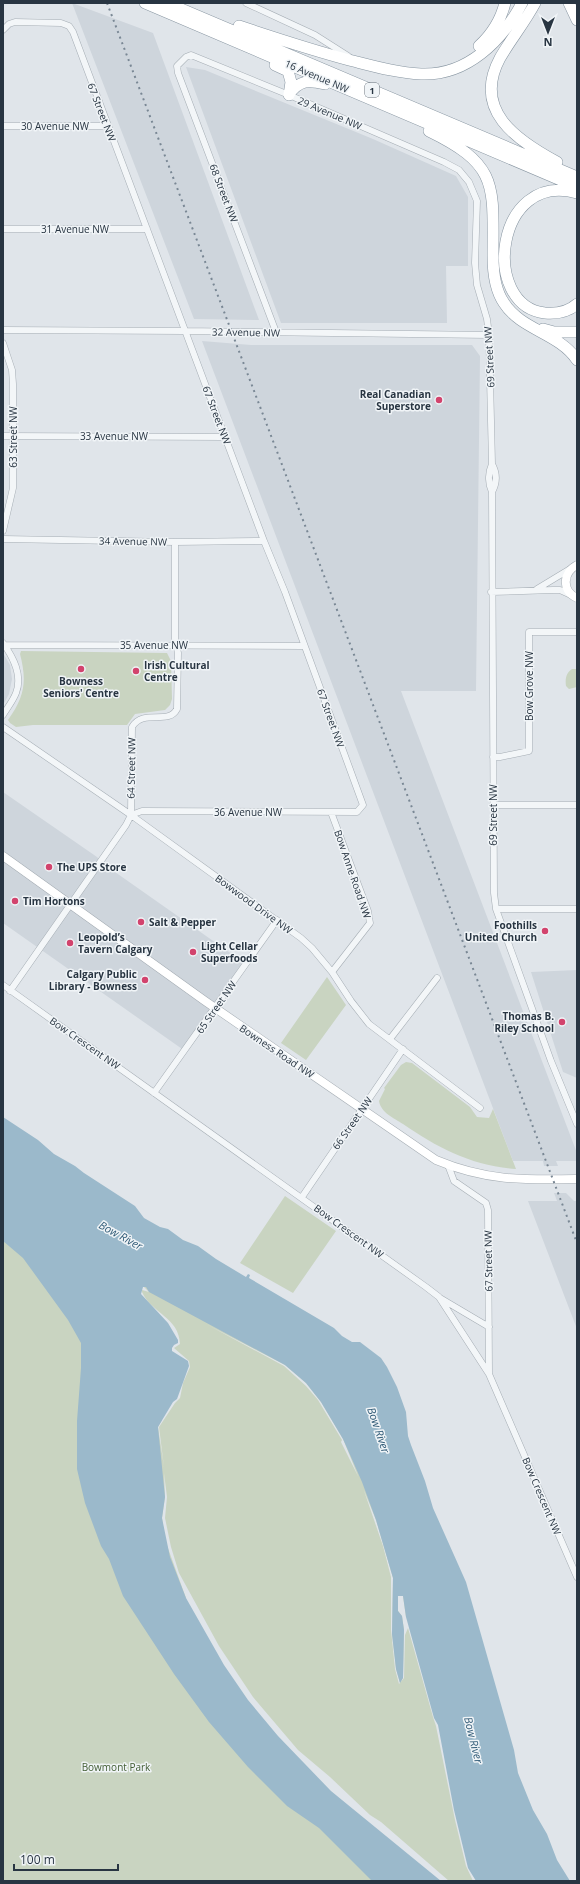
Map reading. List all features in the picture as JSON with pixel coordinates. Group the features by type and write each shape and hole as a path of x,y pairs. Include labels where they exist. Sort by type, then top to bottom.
{"highway":[{"name":"16 Avenue NW","path":"145,3 577,187"},
{"name":"16 Avenue NW","path":"167,3 577,177"},
{"path":"172,3 280,40 357,62 392,70 423,74 448,71 475,58 487,49 504,30 522,3"},
{"path":"423,74 448,66 468,56 486,40 496,25 505,3"},
{"path":"535,3 496,66 492,85 493,102 501,120 514,134 539,152 577,172"},
{"path":"568,3 577,20"},
{"path":"180,18 207,36 286,70 291,82 289,95"},
{"path":"289,95 299,84 310,82 346,89"},
{"path":"358,94 454,144 465,151 479,164 488,180 490,189 493,217 493,263 496,281 503,302 510,312 520,320 561,344 577,360"},
{"path":"577,193 560,191 548,192 535,196 526,203 518,211 512,223 507,238 506,258 508,280 511,288 515,296 527,307 539,313 557,313 577,304"},
{"path":"520,320 554,332 577,332"}],"street":[{"path":"246,3 315,35 357,62"},
{"name":"67 Street NW","path":"3,30 9,24 15,22 61,23 69,26 73,32 363,805"},
{"name":"29 Avenue NW","path":"186,57 191,55 197,56 444,162 459,170 469,182"},
{"name":"68 Street NW","path":"186,57 177,66 178,72 276,332"},
{"name":"30 Avenue NW","path":"3,126 108,126"},
{"name":"69 Street NW","path":"469,182 477,201 475,263 477,285 487,319 489,336 492,464 489,470 489,486 492,492 491,592 494,893 496,909 551,1062 577,1124"},
{"name":"31 Avenue NW","path":"3,229 147,229"},
{"name":"32 Avenue NW","path":"3,330 185,330 489,336"},
{"name":"63 Street NW","path":"3,343 12,370 13,436 13,488 3,531"},
{"name":"33 Avenue NW","path":"3,436 225,437"},
{"name":"34 Avenue NW","path":"3,539 175,542 264,541"},
{"name":"64 Street NW","path":"10,990 126,825 130,815 132,727 137,721 143,718 168,717 176,711 178,706 178,659 175,639 175,542"},
{"path":"536,590 575,565"},
{"path":"575,565 567,573 565,584 567,589 576,597"},
{"path":"491,592 560,590 576,597"},
{"name":"Bow Grove NW","path":"493,757 529,751 529,632 577,632"},
{"path":"3,644 13,656 17,669 18,683 16,693 3,715"},
{"name":"35 Avenue NW","path":"3,644 304,646"},
{"name":"Bowwood Drive NW","path":"3,727 277,920 312,948 332,972 351,1001 369,1024 480,1108"},
{"name":"36 Avenue NW","path":"130,815 142,811 357,812 363,805"},
{"path":"493,805 577,805"},
{"name":"Bow Anne Road NW","path":"331,812 368,911 370,922 332,972"},
{"name":"Bowness Road NW","path":"3,856 215,1008 436,1160 473,1173 504,1179 577,1179"},
{"path":"496,909 577,909"},
{"name":"65 Street NW","path":"154,1093 277,920"},
{"path":"390,1039 437,978"},
{"name":"Bow Crescent NW","path":"3,985 426,1286 439,1298 489,1374 577,1577"},
{"name":"66 Street NW","path":"302,1197 403,1049"},
{"name":"67 Street NW","path":"448,1165 454,1181 486,1203 488,1210 489,1374"},
{"path":"439,1298 489,1327"}],"shaded area":[{"path":"72,3 153,33 259,320 194,319"},
{"path":"186,67 205,70 373,139 456,176 468,197 468,266 446,266 447,323 281,323"},
{"path":"202,341 251,345 472,345 480,356 476,691 401,691 577,1153 577,1161 556,1161 558,1166 544,1166 543,1161 513,1161"},
{"path":"3,653 10,665 12,679 9,694 3,705"},
{"path":"3,792 97,857 105,865 246,964 185,1051 3,923"},
{"name":"Thomas B. Riley School","path":"577,970 577,1078 563,1072 531,972"},
{"path":"554,1193 566,1193 574,1201 577,1201 577,1329 528,1201 557,1201"}],"green space":[{"path":"21,651 167,653 171,661 172,699 170,705 165,710 135,714 127,725 33,725 16,727 8,720 18,703 23,688 24,680 20,654"},
{"path":"572,669 577,669 577,687 569,689 566,686 566,679 568,672"},
{"path":"327,977 346,1005 306,1060 281,1043"},
{"path":"406,1062 412,1063 470,1107 477,1117 489,1118 493,1109 516,1169 485,1164 456,1154 429,1141 385,1112 379,1101 385,1089 384,1088 401,1065"},
{"name":"Bowmont Park","path":"3,1186 77,1242 89,1495 381,1881 3,1881"},
{"path":"285,1196 336,1231 293,1293 240,1263"},
{"path":"141,1284 337,1369 407,1584 406,1617 403,1596 398,1596 398,1611 402,1616 404,1630 403,1678 400,1682 404,1678 405,1635 408,1628 436,1726 466,1866 473,1881 449,1881 381,1822 370,1815 330,1777 298,1750 253,1697 219,1646 179,1573 171,1547 165,1518 167,1497 164,1473 165,1497 162,1518 165,1540 186,1598 174,1602 119,1431 162,1420 158,1427 164,1467 159,1427 180,1398 183,1383 190,1367 189,1361 174,1348 180,1344 175,1328 170,1321 146,1299 142,1290 149,1292","holes":["206,1324 285,1365 306,1383 321,1402 343,1439 358,1477 341,1442 342,1440 318,1400 306,1386 284,1366","364,1490 376,1520 393,1578 392,1634 396,1669 399,1684 395,1669 391,1630 391,1577 383,1546"]}],"water":[{"name":"Bow River","path":"3,1117 38,1140 54,1154 75,1166 135,1206 144,1218 160,1227 168,1229 183,1240 198,1246 246,1277 248,1274 250,1275 249,1278 334,1328 342,1336 352,1342 360,1342 381,1358 397,1387 406,1412 408,1436 425,1481 433,1508 466,1582 514,1750 518,1773 533,1810 547,1834 557,1860 570,1881 476,1881 468,1868 454,1810 438,1725 434,1718 406,1617 403,1596 398,1596 398,1611 402,1616 404,1630 403,1678 400,1683 396,1669 392,1634 393,1578 376,1520 362,1482 343,1439 321,1402 306,1383 285,1365 149,1292 146,1287 143,1287 141,1294 168,1323 178,1340 178,1343 172,1348 172,1351 188,1361 189,1366 177,1399 173,1402 158,1427 165,1497 162,1518 170,1557 186,1598 224,1665 248,1700 278,1736 331,1791 441,1881 372,1881 319,1828 287,1806 248,1767 209,1722 174,1674 123,1596 109,1559 101,1546 85,1503 77,1469 77,1421 81,1368 81,1343 68,1320 23,1258 3,1241"}],"railway":[{"path":"107,3 577,1243"}],"place":[{"name":"Real Canadian Superstore","path":"439,400"},
{"name":"Bowness Seniors' Centre","path":"81,669"},
{"name":"Irish Cultural Centre","path":"136,671"},
{"name":"The UPS Store","path":"49,867"},
{"name":"Tim Hortons","path":"15,901"},
{"name":"Salt & Pepper","path":"141,922"},
{"name":"Foothills United Church","path":"545,931"},
{"name":"Leopold’s Tavern Calgary","path":"70,943"},
{"name":"Light Cellar Superfoods","path":"193,952"},
{"name":"Calgary Public Library - Bowness","path":"145,980"},
{"name":"Thomas B. Riley School","path":"562,1022"}]}
